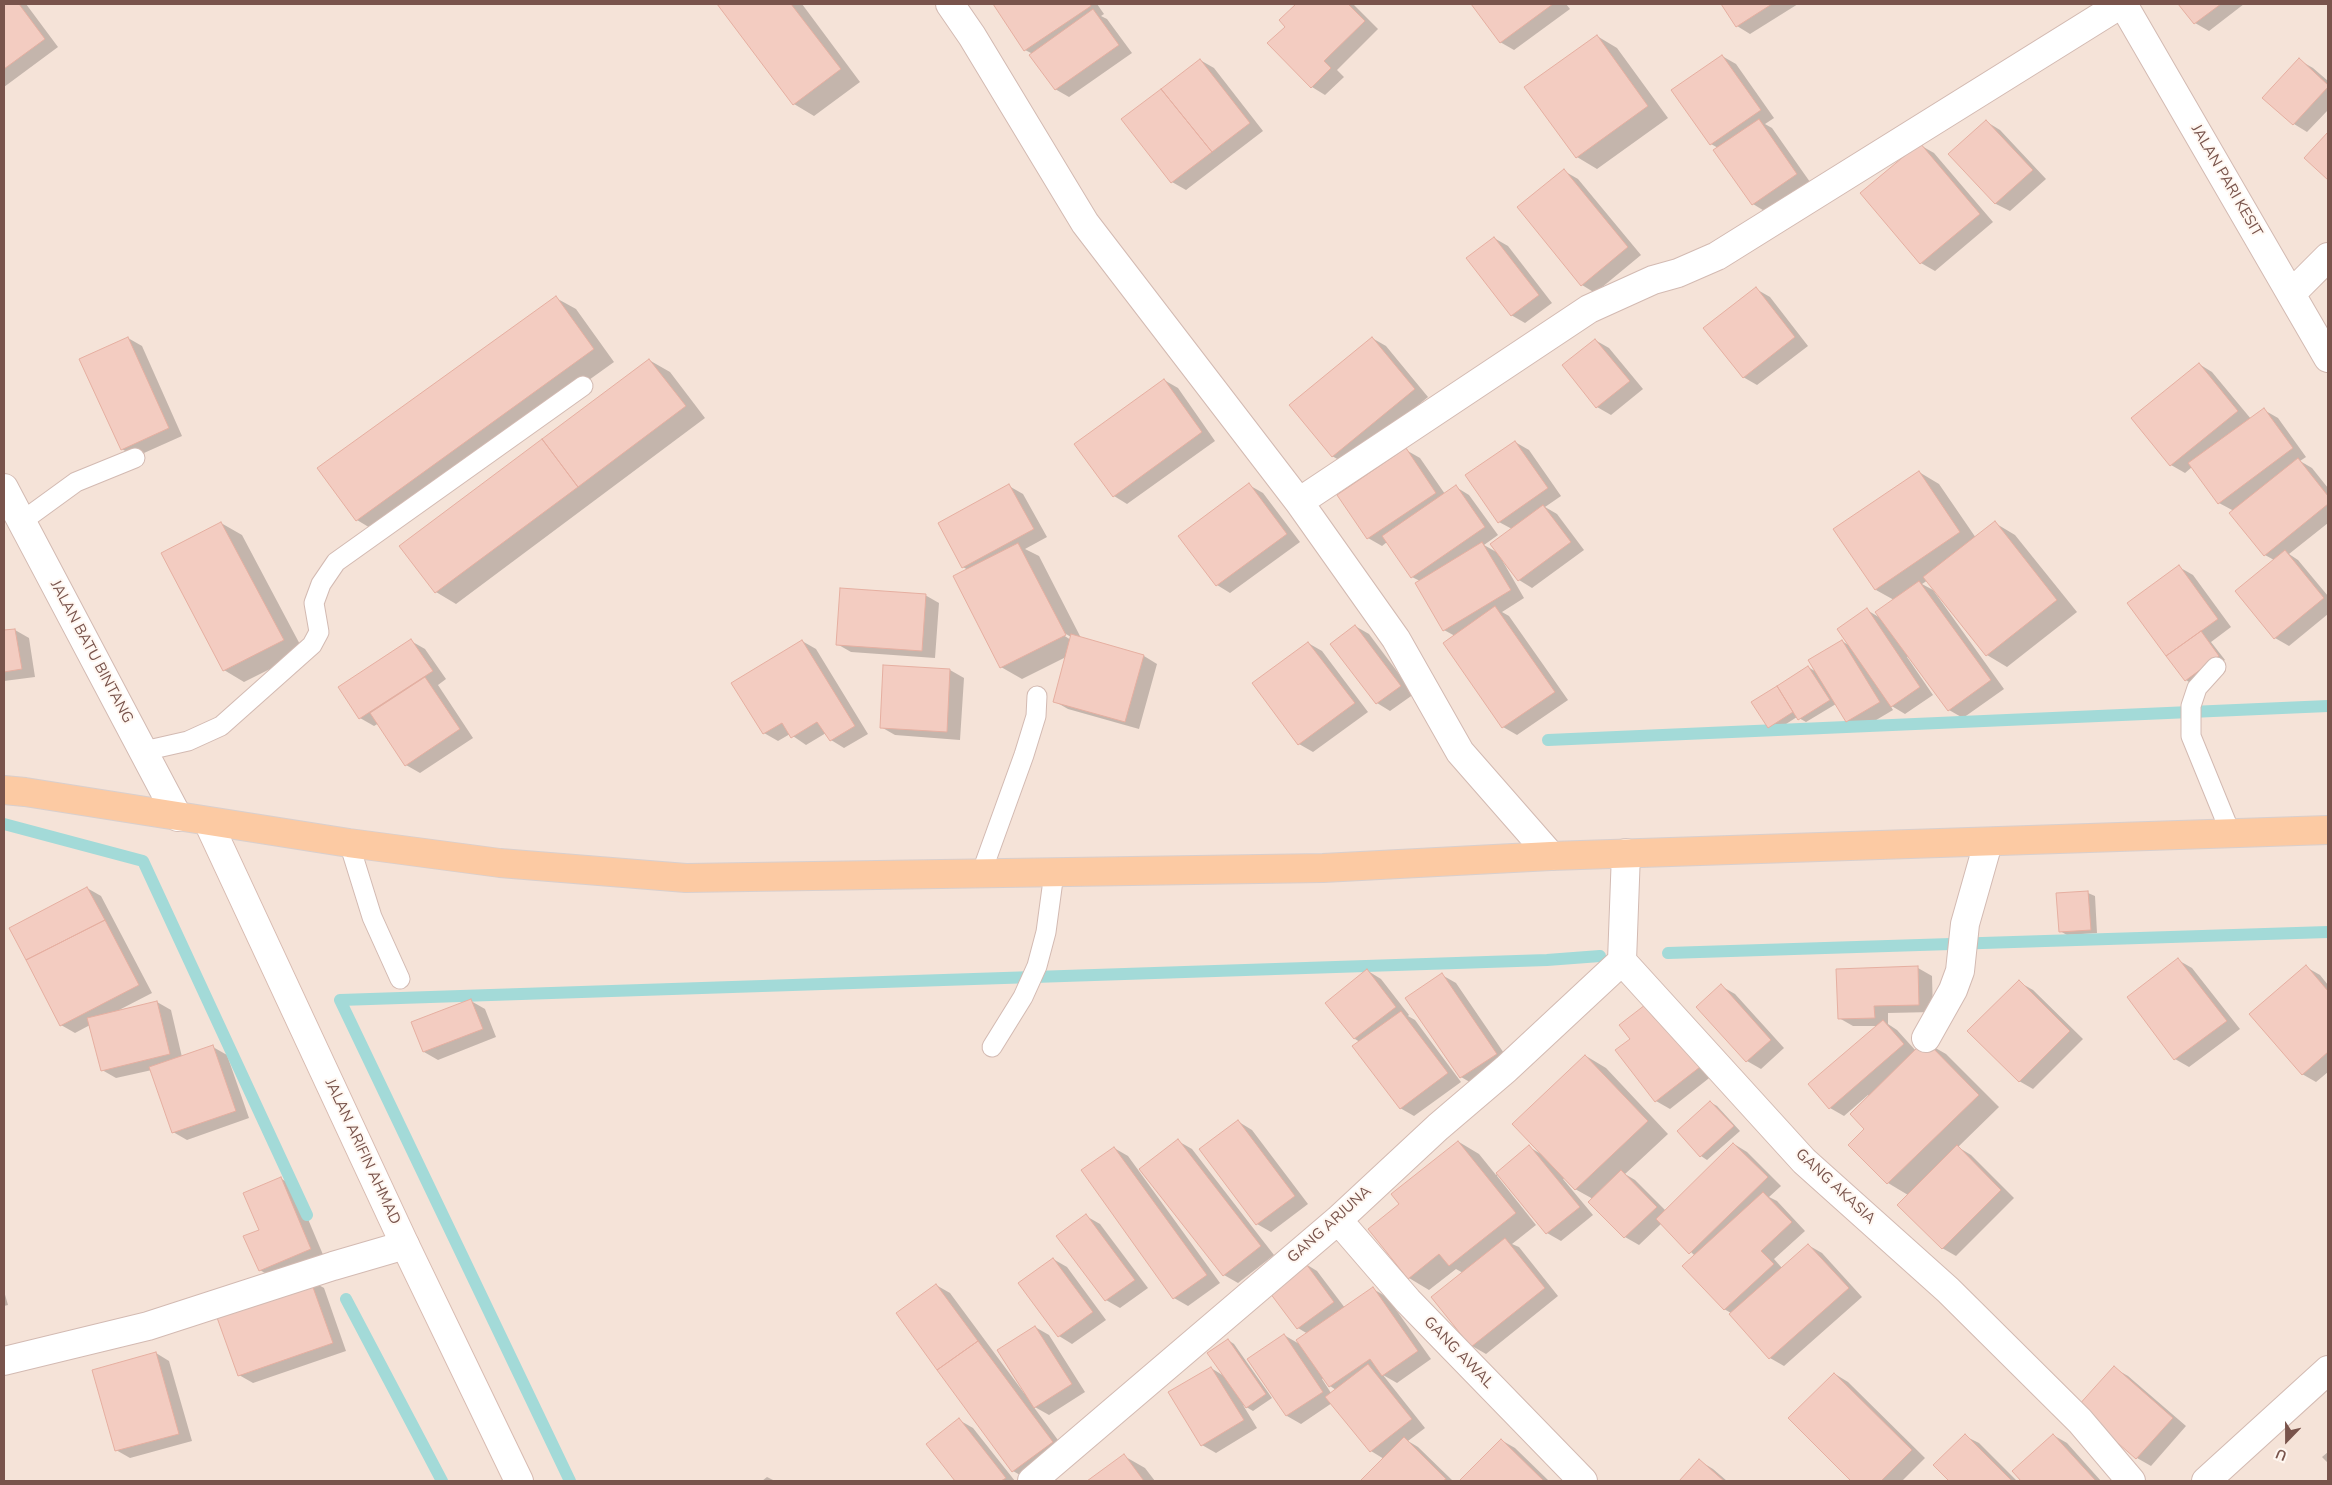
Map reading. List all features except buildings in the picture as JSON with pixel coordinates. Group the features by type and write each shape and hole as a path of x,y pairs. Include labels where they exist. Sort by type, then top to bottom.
{"main road":[{"path":"4,790 350,843 500,863 686,878 1323,868 1626,853 1988,843 2328,830"}],"street":[{"path":"950,4 972,36 1085,223 1299,502 1396,639 1460,752 1552,856"},
{"path":"1299,502 1589,310 1653,280 1678,273 1717,256 2122,4"},
{"name":"JALAN PARI KESIT","path":"2122,4 2328,358"},
{"path":"2291,294 2328,257"},
{"name":"JALAN BATU BINTANG","path":"4,488 178,817"},
{"name":"JALAN ARIFIN AHMAD","path":"208,822 405,1245 519,1481"},
{"path":"1926,1038 1960,971 1965,924 1988,843"},
{"path":"1622,961 1626,853"},
{"name":"GANG ARJUNA","path":"1032,1481 1338,1220 1438,1126 1506,1069 1622,961"},
{"name":"GANG AKASIA","path":"1622,961 1804,1161 1948,1290 2080,1421 2131,1481"},
{"name":"GANG AWAL","path":"1338,1220 1408,1301 1583,1481"},
{"path":"4,1361 148,1326 333,1266 405,1245"},
{"path":"2206,1481 2328,1370"}],"lane":[{"path":"144,752 188,742 221,726 312,645 319,632 314,603 321,584 336,562 583,386"},
{"path":"21,522 76,482 135,458"},
{"path":"2216,667 2197,688 2191,706 2191,736 2231,834"},
{"path":"981,874 1024,755 1036,716 1037,696"},
{"path":"350,843 372,917 400,979"},
{"path":"992,1048 1022,997 1037,966 1046,932 1054,872"}],"shaded area":[{"path":"4,4 2328,4 2328,1481 4,1481"}],"waterway":[{"path":"1548,740 2328,706"},
{"path":"4,824 143,861 307,1215"},
{"path":"1668,953 2328,932"},
{"path":"570,1481 340,1000 1547,960 1600,956"},
{"path":"346,1299 442,1481"}]}
